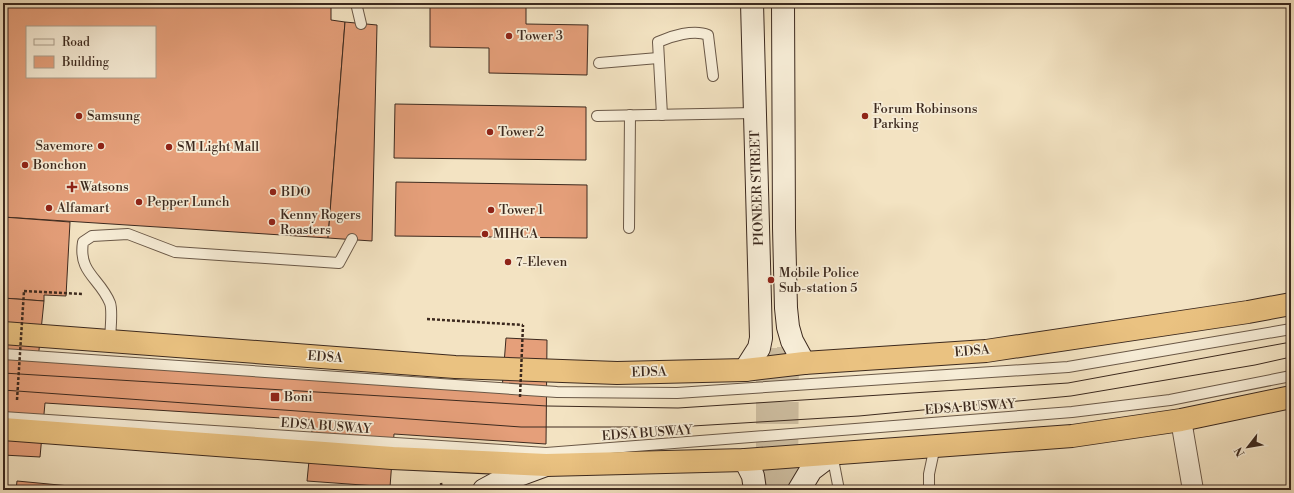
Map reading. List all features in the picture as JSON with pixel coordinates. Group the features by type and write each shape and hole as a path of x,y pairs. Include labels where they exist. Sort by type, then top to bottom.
{"highway":[{"name":"EDSA","path":"3,333 455,367 617,373 745,370 804,363 986,351 1248,312 1291,304"},
{"path":"3,429 392,458 546,465 745,460 1072,436 1181,420 1291,397"}],"main road":[{"name":"PIONEER STREET","path":"745,370 759,348 762,338 752,3"},
{"name":"PIONEER STREET","path":"783,3 784,228 788,327 792,341 804,363"},
{"path":"758,230 784,228"},
{"path":"799,490 811,470 832,454"},
{"path":"745,460 753,476 755,490"},
{"path":"484,490 497,483 546,465"}],"street":[{"path":"1181,420 1193,490"}],"lane":[{"path":"356,3 362,24"},
{"path":"662,115 658,42 666,38 700,32 708,35 713,76"},
{"path":"599,63 658,58"},
{"path":"597,116 755,113"},
{"path":"629,228 630,115"},
{"path":"110,341 111,304 99,284 88,271 81,255 83,242 92,236 128,234 175,252 339,263 352,239"},
{"path":"3,354 557,392 677,393 1068,367 1291,329"},
{"name":"EDSA BUSWAY","path":"3,417 546,454 1072,412 1170,400 1291,376"},
{"path":"929,490 929,474 935,446"},
{"path":"832,454 839,490"}],"path":[{"path":"17,400 24,291 82,294"},
{"path":"427,319 523,325 520,397"}],"building":[{"name":"SM Light Mall","path":"3,3 331,3 331,20 345,22 328,238 3,217"},
{"name":"Tower 3","path":"430,3 526,3 526,24 588,25 587,75 489,73 489,48 430,47"},
{"path":"345,22 377,25 372,241 328,238"},
{"name":"Tower 2","path":"395,104 586,107 586,160 394,158"},
{"name":"Tower 1","path":"396,182 587,185 587,238 395,236"},
{"path":"3,217 70,222 66,296 44,295 44,301 3,298"},
{"name":"Boni","path":"3,298 44,301 38,360 502,390 506,338 547,340 546,444 394,434 390,487 307,481 313,420 45,403 40,457 3,455"},
{"path":"17,481 112,490 16,490"}],"tunnel":[{"path":"787,490 788,347"},
{"path":"767,348 767,490"}],"tram line":[{"path":"3,373 547,406 678,408 1068,383 1291,342"},
{"path":"3,390 521,427 676,427 859,416 1071,396 1255,365 1291,357"}],"place":[{"name":"Tower 3","path":"509,36"},
{"name":"Samsung","path":"79,116"},
{"name":"Forum Robinsons Parking","path":"865,116"},
{"name":"Tower 2","path":"490,132"},
{"name":"Savemore","path":"101,146"},
{"name":"SM Light Mall","path":"169,147"},
{"name":"Bonchon","path":"25,165"},
{"name":"Watsons","path":"72,187"},
{"name":"BDO","path":"273,192"},
{"name":"Pepper Lunch","path":"139,202"},
{"name":"Alfamart","path":"49,208"},
{"name":"Tower 1","path":"491,210"},
{"name":"Kenny Rogers Roasters","path":"272,222"},
{"name":"MIHCA","path":"485,234"},
{"name":"7-Eleven","path":"508,262"},
{"name":"Mobile Police Sub-station 5","path":"771,280"},
{"name":"Boni","path":"275,397"}]}
